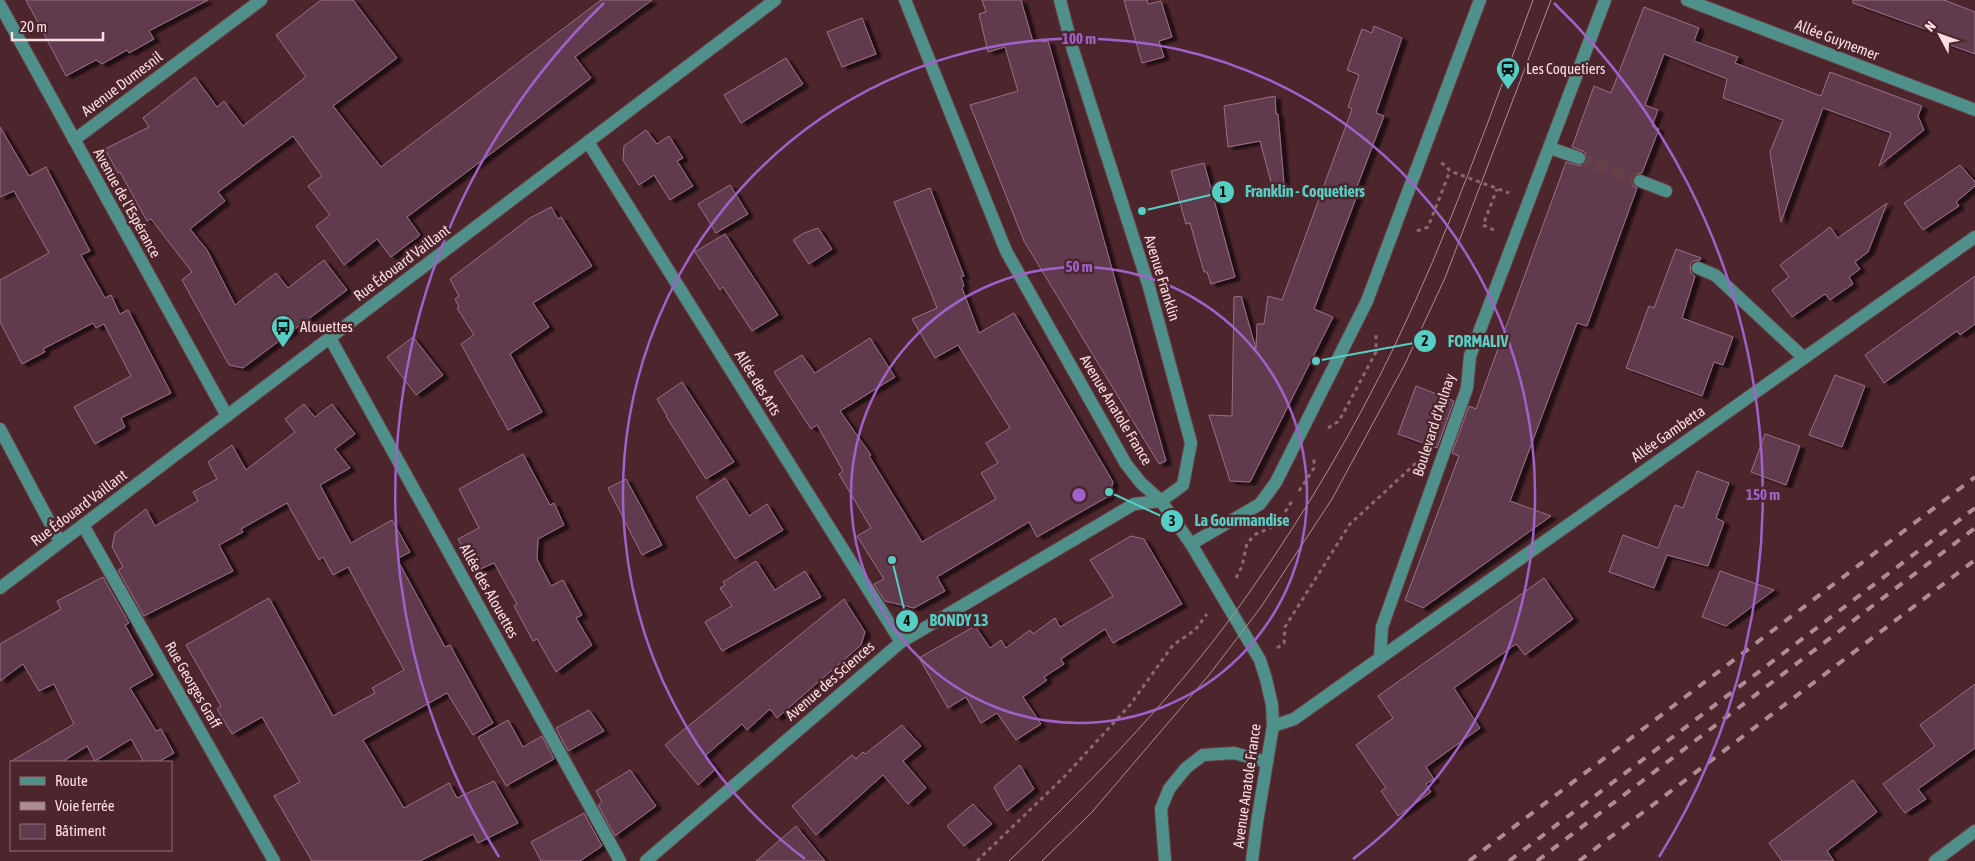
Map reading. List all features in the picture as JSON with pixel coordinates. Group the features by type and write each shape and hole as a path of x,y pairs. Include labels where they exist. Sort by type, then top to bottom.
{"street":[{"name":"Avenue Dumesnil","path":"74,140 261,0"},
{"name":"Rue Édouard Vaillant","path":"0,588 775,0"},
{"name":"Avenue Anatole France","path":"905,0 1006,251 1126,464 1141,483 1161,501 1191,544 1260,660 1272,705 1273,726 1252,861"},
{"name":"Avenue Franklin","path":"1060,0 1073,50 1149,287 1191,443 1183,485 1161,501"},
{"path":"1191,544 1260,504 1276,482 1367,301 1480,0"},
{"name":"Boulevard d'Aulnay","path":"1380,658 1382,627 1466,388 1470,356 1605,0"},
{"name":"Allée Guynemer","path":"1687,0 1975,110"},
{"name":"Avenue de l'Espérance","path":"0,5 227,416"},
{"name":"Allée des Arts","path":"588,142 901,642"},
{"path":"1550,148 1579,158"},
{"path":"1640,181 1666,191"},
{"name":"Allée Gambetta","path":"1380,658 1975,237"},
{"path":"1698,268 1714,275 1804,358"},
{"name":"Allée des Alouettes","path":"330,338 620,861"},
{"path":"0,429 60,542"},
{"name":"Avenue des Sciences","path":"646,861 901,642 1134,504 1161,501"},
{"name":"Rue Georges Graff","path":"83,525 274,861"},
{"path":"1273,726 1294,720 1380,658"},
{"path":"1165,861 1161,809 1169,789 1186,768 1202,755 1234,753 1268,762"},
{"path":"1935,861 1975,832"}],"path":[{"path":"1445,165 1450,171 1508,192 1507,200"},
{"path":"1412,232 1428,227 1450,171"},
{"path":"1496,230 1483,225 1497,189"},
{"path":"1493,239 1499,223"},
{"path":"1284,643 1285,627 1350,524 1421,456"},
{"path":"977,861 1064,777 1130,705 1173,645 1195,630 1210,611"}],"building":[{"path":"26,0 208,0 149,31 154,39 129,53 127,50 102,64 96,60 66,76"},
{"path":"321,0 353,0 397,58 333,106 381,167 601,0 652,0 575,57 591,78 407,217 420,235 391,257 377,239 344,265 316,226 330,215 308,186 322,176 293,136 218,192 225,201 190,229 207,250 235,305 276,273 288,288 324,260 347,290 243,368 229,365 182,280 192,272 151,219 147,221 105,149 149,127 143,118 195,77 217,107 224,101 243,126 306,77 276,35"},
{"path":"982,0 1021,0 1033,42 1041,39 1042,42 1048,41 1166,461 1159,464 1024,241 970,105 1018,91 1005,47 988,52 979,14 986,12"},
{"path":"1124,0 1147,0 1148,4 1161,1 1172,37 1159,41 1164,57 1142,63"},
{"path":"1853,0 1944,0 1975,12 1975,54 1945,43 1947,37 1853,3"},
{"path":"1644,7 1699,28 1694,41 1738,57 1735,63 1821,96 1830,72 1922,106 1918,116 1924,130 1879,166 1891,133 1823,108 1781,222 1770,152 1783,120 1723,98 1727,79 1664,54 1645,105 1658,110 1652,126 1659,129 1642,173 1635,174 1632,179 1633,186 1637,188 1587,326 1577,323 1510,501 1551,516 1423,608 1405,600 1459,456 1452,453 1469,406 1476,409 1566,162 1580,166 1586,161 1585,152 1572,147 1594,86 1611,93"},
{"path":"862,18 876,54 842,67 827,32"},
{"path":"1374,26 1402,38 1376,113 1384,116 1355,192 1358,193 1314,309 1333,317 1250,482 1230,481 1209,415 1232,416 1234,297 1241,296 1256,349 1257,324 1264,324 1268,296 1282,300 1352,109 1348,107 1359,75 1347,70 1362,29 1372,33"},
{"path":"786,58 803,84 741,123 724,95"},
{"path":"1275,96 1284,184 1272,186 1260,141 1228,147 1224,106"},
{"path":"0,127 29,176 46,167 90,251 81,255 105,298 111,295 120,314 128,310 171,393 121,418 125,427 95,444 74,407 131,376 104,324 96,328 93,323 43,349 45,352 22,364 0,322 0,280 49,253 14,191 0,197"},
{"path":"646,130 657,144 669,136 683,158 677,161 693,186 670,200 654,175 639,185 623,160 624,146"},
{"path":"1204,163 1235,277 1211,284 1207,272 1204,272 1190,223 1186,224 1171,171"},
{"path":"1960,165 1975,182 1975,186 1956,202 1959,206 1923,230 1904,203"},
{"path":"730,185 748,214 716,233 698,204"},
{"path":"930,188 964,276 961,277 964,286 962,288 979,333 1014,313 1113,482 1109,496 1037,537 1029,522 937,577 945,591 914,608 885,601 874,584 884,579 857,536 871,528 839,474 843,471 817,425 811,429 774,372 802,355 815,373 870,338 895,377 840,411 871,455 869,456 922,542 996,499 981,473 998,463 986,443 1010,428 958,345 935,358 912,319 937,308 894,202"},
{"path":"1887,203 1868,252 1855,262 1860,269 1849,277 1853,284 1830,300 1825,294 1792,317 1772,290 1789,277 1780,265 1830,227 1838,238"},
{"path":"551,207 558,219 561,217 592,266 533,303 549,327 510,354 542,412 508,430 461,344 474,335 457,308 459,307 455,299 459,296 450,279 530,218"},
{"path":"818,228 832,249 809,264 793,240 804,233"},
{"path":"725,234 778,315 752,331 723,287 720,290 695,252"},
{"path":"1676,249 1701,258 1700,260 1693,261 1690,265 1691,273 1695,276 1682,318 1733,337 1723,365 1714,362 1702,396 1626,368 1649,306 1654,308"},
{"path":"1975,276 1975,324 1960,335 1957,331 1884,383 1865,355"},
{"path":"413,337 443,375 416,395 387,357"},
{"path":"1835,375 1865,386 1842,447 1809,435"},
{"path":"682,382 734,462 706,479 657,399"},
{"path":"1416,386 1454,401 1437,448 1398,434"},
{"path":"304,404 315,417 332,404 355,434 335,449 350,468 320,485 351,543 392,520 410,552 397,559 445,647 450,645 493,723 473,735 447,693 363,740 404,808 449,783 457,798 494,781 518,823 478,843 473,834 420,861 312,861 274,796 300,782 262,717 232,734 217,709 221,706 186,645 269,598 333,716 375,693 372,688 404,670 348,567 333,575 323,557 319,560 287,503 241,529 243,532 219,545 233,571 144,616 118,570 123,567 112,547 115,533 146,509 155,526 198,501 193,492 217,479 208,462 232,445 246,470 295,432 285,419"},
{"path":"1765,434 1800,446 1786,485 1751,472"},
{"path":"523,454 550,505 554,503 564,525 538,539 537,559 551,586 563,580 582,615 576,618 592,645 556,672 537,639 533,641 514,606 517,604 494,563 476,571 458,539 479,528 459,489"},
{"path":"1697,471 1729,483 1716,518 1724,522 1708,566 1667,555 1654,588 1609,572 1623,535 1658,548 1675,505 1683,508"},
{"path":"725,478 749,516 767,504 783,530 735,559 696,497"},
{"path":"626,479 662,545 642,555 608,488"},
{"path":"1131,536 1144,539 1182,604 1113,643 1105,629 1061,659 1064,664 1044,677 1047,680 1023,697 1041,724 1016,740 997,713 981,723 966,697 948,708 919,658 975,626 990,648 1001,640 1006,648 1030,630 1033,634 1055,618 1060,627 1113,596 1090,560"},
{"path":"756,561 775,590 805,571 821,597 722,651 705,622 732,606 720,588 725,585 723,582"},
{"path":"1720,571 1774,590 1726,626 1702,617"},
{"path":"103,577 129,623 125,625 153,675 130,688 156,731 161,729 174,753 160,761 143,761 131,739 95,761 87,746 64,761 12,761 74,724 54,684 39,691 23,664 0,681 0,644 61,609 57,601"},
{"path":"1544,578 1573,619 1525,655 1516,644 1454,688 1480,728 1426,767 1434,779 1426,784 1431,792 1398,816 1381,791 1386,788 1356,745 1393,718 1378,696"},
{"path":"844,599 865,632 861,645 777,718 770,709 747,730 742,724 705,756 716,769 698,785 665,745"},
{"path":"1975,684 1975,748 1918,789 1926,799 1905,813 1883,784 1935,746 1920,725"},
{"path":"589,710 604,731 568,751 556,728"},
{"path":"508,720 523,747 542,736 554,759 506,786 478,737"},
{"path":"902,725 921,746 903,761 926,788 908,804 883,775 816,835 792,806 852,755 856,759 863,752 865,754"},
{"path":"1020,765 1034,789 1007,811 994,787"},
{"path":"630,770 656,806 615,836 598,805 602,802 596,791"},
{"path":"1853,780 1877,812 1827,851 1834,861 1782,861 1769,843"},
{"path":"973,804 992,824 964,846 947,826"},
{"path":"584,813 602,846 580,861 541,861 531,842"},
{"path":"796,826 825,861 756,861"}],"tunnel":[{"path":"1579,158 1640,181"}],"tram line":[{"path":"1009,861 1074,797 1167,698 1251,590 1309,502 1362,410 1414,305 1468,175 1533,0"},
{"path":"1042,861 1092,812 1209,675 1261,607 1332,499 1405,364 1445,278 1551,0"}],"railway":[{"path":"1469,861 1975,477"},
{"path":"1509,861 1975,508"},
{"path":"1537,861 1975,528"},
{"path":"1579,861 1975,560"}],"place":[{"name":"Les Coquetiers","path":"1508,90"},
{"name":"Franklin - Coquetiers","path":"1142,211"},
{"name":"Alouettes","path":"283,348"},
{"name":"FORMALIV","path":"1316,361"},
{"name":"La Gourmandise","path":"1109,492"},
{"name":"BONDY 13","path":"892,560"}]}
